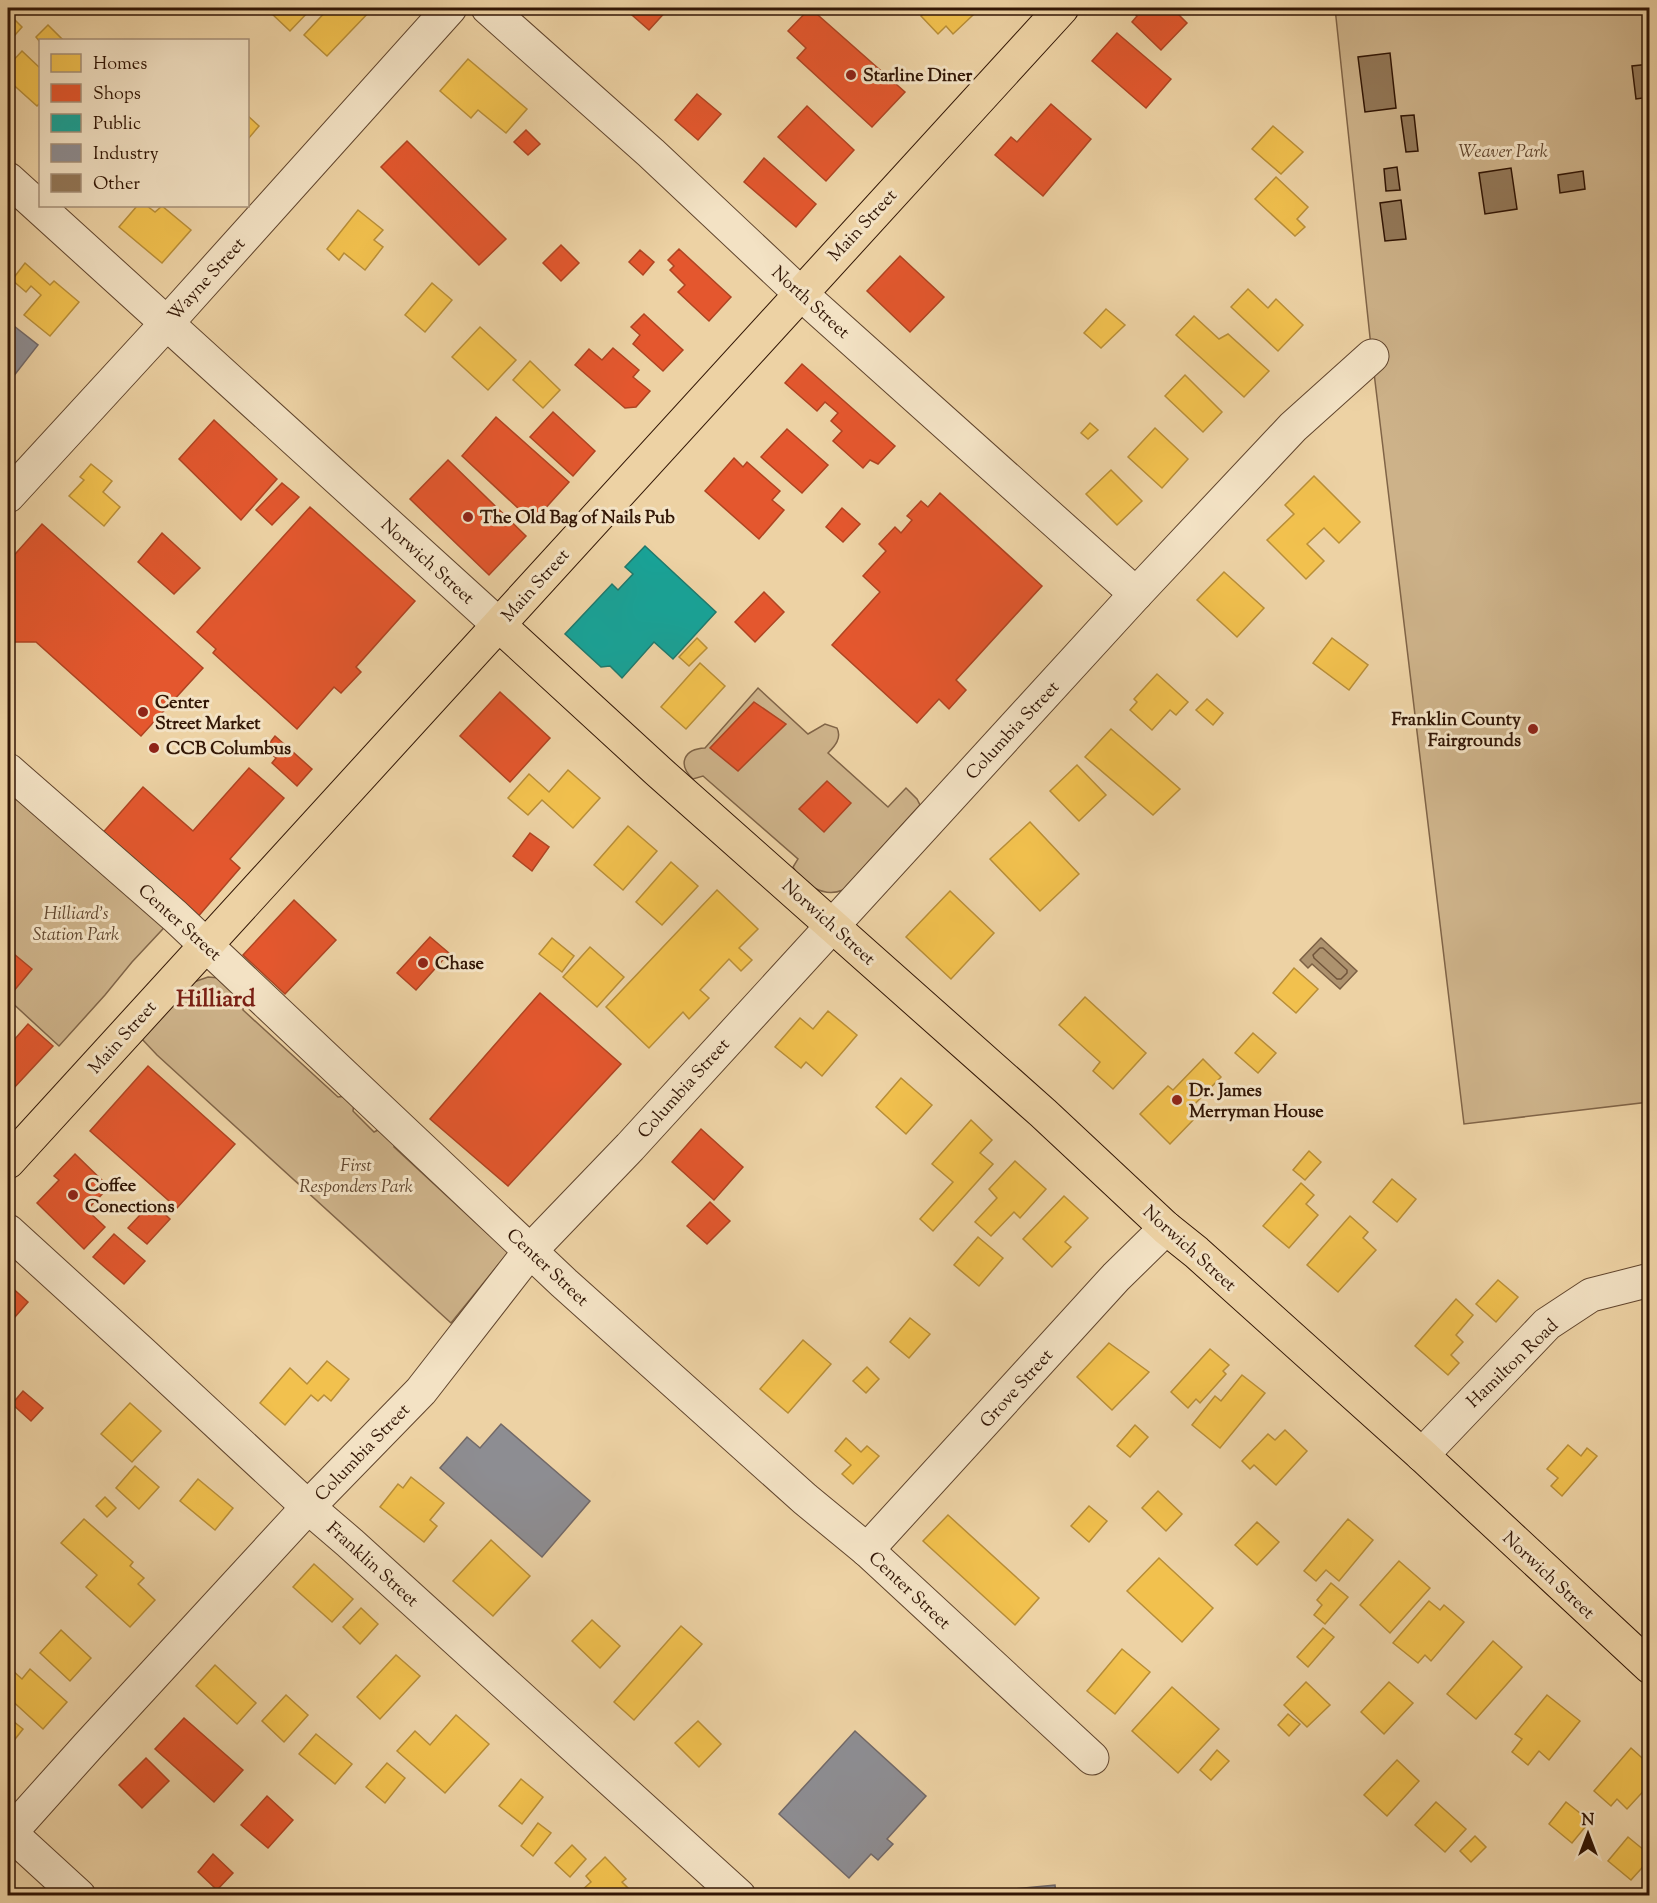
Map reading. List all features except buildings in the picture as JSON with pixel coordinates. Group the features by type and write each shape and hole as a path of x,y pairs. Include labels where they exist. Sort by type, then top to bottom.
{"main road":[{"name":"Main Street","path":"8,1162 1062,8"},
{"name":"Norwich Street","path":"499,625 658,771 1114,1177 1166,1228 1196,1252 1422,1455 1650,1667"}],"street":[{"name":"Wayne Street","path":"8,496 450,8"},
{"name":"North Street","path":"488,8 651,153 800,293 1136,594"},
{"name":"Norwich Street","path":"8,179 499,625"},
{"name":"Columbia Street","path":"9,1832 308,1507 421,1391 530,1251 630,1146 1136,594 1293,427 1372,356"},
{"name":"Center Street","path":"8,770 175,916 530,1251 780,1476 867,1550 1092,1758"},
{"name":"Grove Street","path":"867,1550 1116,1276 1166,1228"},
{"name":"Franklin Street","path":"8,1231 308,1507 739,1896"},
{"name":"Hamilton Road","path":"1422,1455 1547,1324 1591,1295 1650,1280"},
{"path":"9,1832 79,1896"}],"green space":[{"name":"Franklin County Fairgrounds","path":"1335,8 1649,8 1649,1102 1464,1124 1372,356"},
{"path":"758,688 808,734 825,724 837,728 838,738 828,753 888,807 906,788 920,805 843,890 821,891 808,884 793,867 798,859 703,776 693,779 685,768 685,758 688,754 705,748"},
{"name":"Hilliard's Station Park","path":"8,770 175,916 59,1046 8,999"},
{"name":"First Responders Park","path":"208,977 220,978 244,1000 243,1010 338,1097 347,1096 354,1103 353,1111 374,1132 380,1129 395,1141 394,1147 488,1234 511,1249 451,1323 141,1038 191,983"}],"water":[{"path":"1321,938 1357,971 1340,989 1312,964 1308,968 1300,960"}],"place":[{"name":"Starline Diner","path":"851,75"},
{"name":"The Old Bag of Nails Pub","path":"468,517"},
{"name":"Center Street Market","path":"143,712"},
{"name":"Franklin County Fairgrounds","path":"1533,729"},
{"name":"CCB Columbus","path":"154,748"},
{"name":"Chase","path":"423,963"},
{"name":"Dr. James Merryman House","path":"1177,1100"},
{"name":"Coffee Conections","path":"73,1195"}],"district":[{"name":"Hilliard","path":"216,998"}],"park label":[{"name":"Weaver Park","path":"1503,151"}]}
